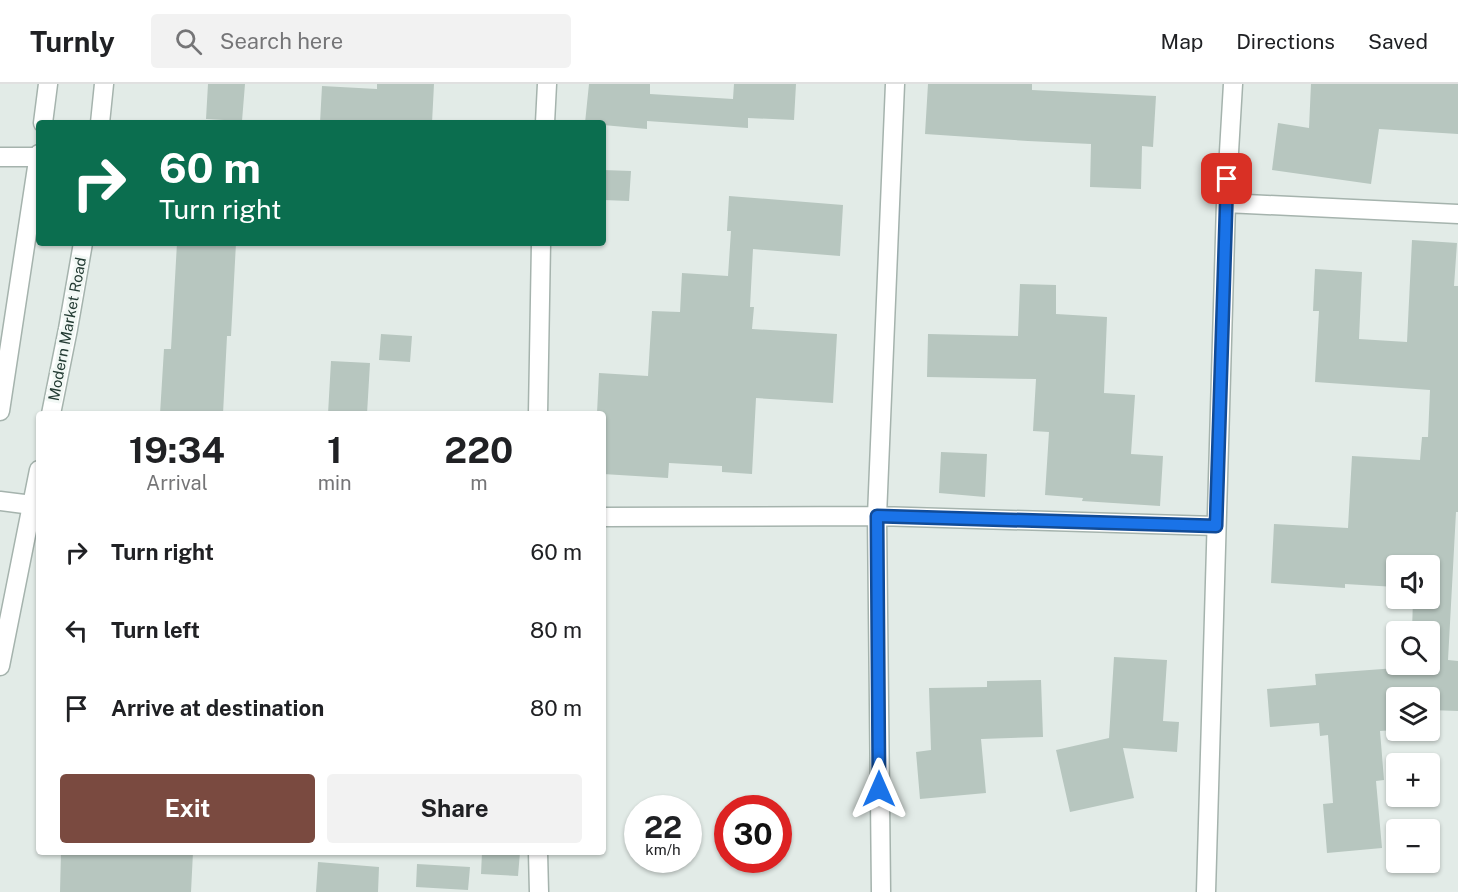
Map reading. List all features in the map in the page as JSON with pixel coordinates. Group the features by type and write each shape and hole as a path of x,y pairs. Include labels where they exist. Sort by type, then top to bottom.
{"street":[{"path":"43,120 48,84"},
{"path":"100,120 104,84"},
{"path":"545,120 548,84"},
{"path":"881,892 877,516 895,84"},
{"path":"1206,892 1226,203 1233,84"},
{"path":"0,157 36,155"},
{"path":"0,411 36,175"},
{"path":"1226,203 1458,214"},
{"name":"Modern Market Road","path":"52,411 82,246"},
{"path":"538,411 541,246"},
{"path":"0,501 35,505 0,666"},
{"path":"606,517 877,516 1216,526"},
{"path":"538,855 539,892"}],"building":[{"path":"208,84 245,84 242,120 206,119"},
{"path":"377,84 434,84 432,120 320,120 322,86 377,89"},
{"path":"589,84 650,84 650,94 733,99 734,84 796,84 794,120 748,118 748,128 647,121 647,129 606,125 606,120 585,120"},
{"path":"928,84 1032,84 1032,90 1156,96 1153,147 1142,146 1141,189 1090,187 1091,144 925,134"},
{"path":"1311,84 1458,84 1458,134 1379,129 1371,184 1272,170 1278,123 1309,128"},
{"path":"606,170 631,171 629,201 606,200"},
{"path":"729,196 843,205 840,256 753,249 750,307 754,307 752,329 837,334 833,403 756,398 752,474 722,472 722,466 669,463 668,478 606,474 606,411 597,411 599,373 648,376 652,311 680,312 682,273 728,276 731,231 727,231"},
{"path":"1412,240 1457,243 1454,286 1458,286 1458,512 1456,512 1448,660 1458,661 1458,711 1440,710 1440,687 1386,687 1386,731 1380,731 1384,780 1376,781 1382,848 1327,853 1323,804 1333,803 1328,735 1320,736 1319,723 1270,727 1267,689 1316,685 1315,674 1386,669 1386,675 1440,675 1440,621 1412,621 1413,609 1440,609 1440,555 1386,555 1386,586 1345,584 1345,588 1271,583 1274,524 1348,528 1352,456 1420,460 1422,437 1428,437 1430,390 1315,382 1319,311 1313,311 1315,269 1362,272 1359,339 1407,342"},
{"path":"177,246 236,246 231,336 227,336 223,411 160,411 164,349 171,349"},
{"path":"1020,284 1056,285 1056,314 1107,317 1104,393 1135,395 1131,454 1163,456 1160,506 1082,501 1083,498 1045,495 1049,432 1033,431 1036,379 927,377 928,334 1018,336"},
{"path":"381,334 412,336 410,362 379,360"},
{"path":"331,361 370,363 367,411 328,411"},
{"path":"941,452 987,454 985,497 939,493"},
{"path":"1114,657 1167,660 1163,721 1179,722 1177,752 1123,748 1134,798 1070,812 1056,750 1109,738"},
{"path":"1041,680 1043,737 981,739 986,793 920,799 916,752 931,750 929,688 987,687 987,681"},
{"path":"61,855 193,855 191,892 60,892"},
{"path":"482,855 520,855 518,876 481,874"},
{"path":"318,862 379,867 378,892 316,892"},
{"path":"417,864 470,867 468,890 416,887"}],"route":[{"path":"879,789 877,516 1216,526 1227,179"}]}
